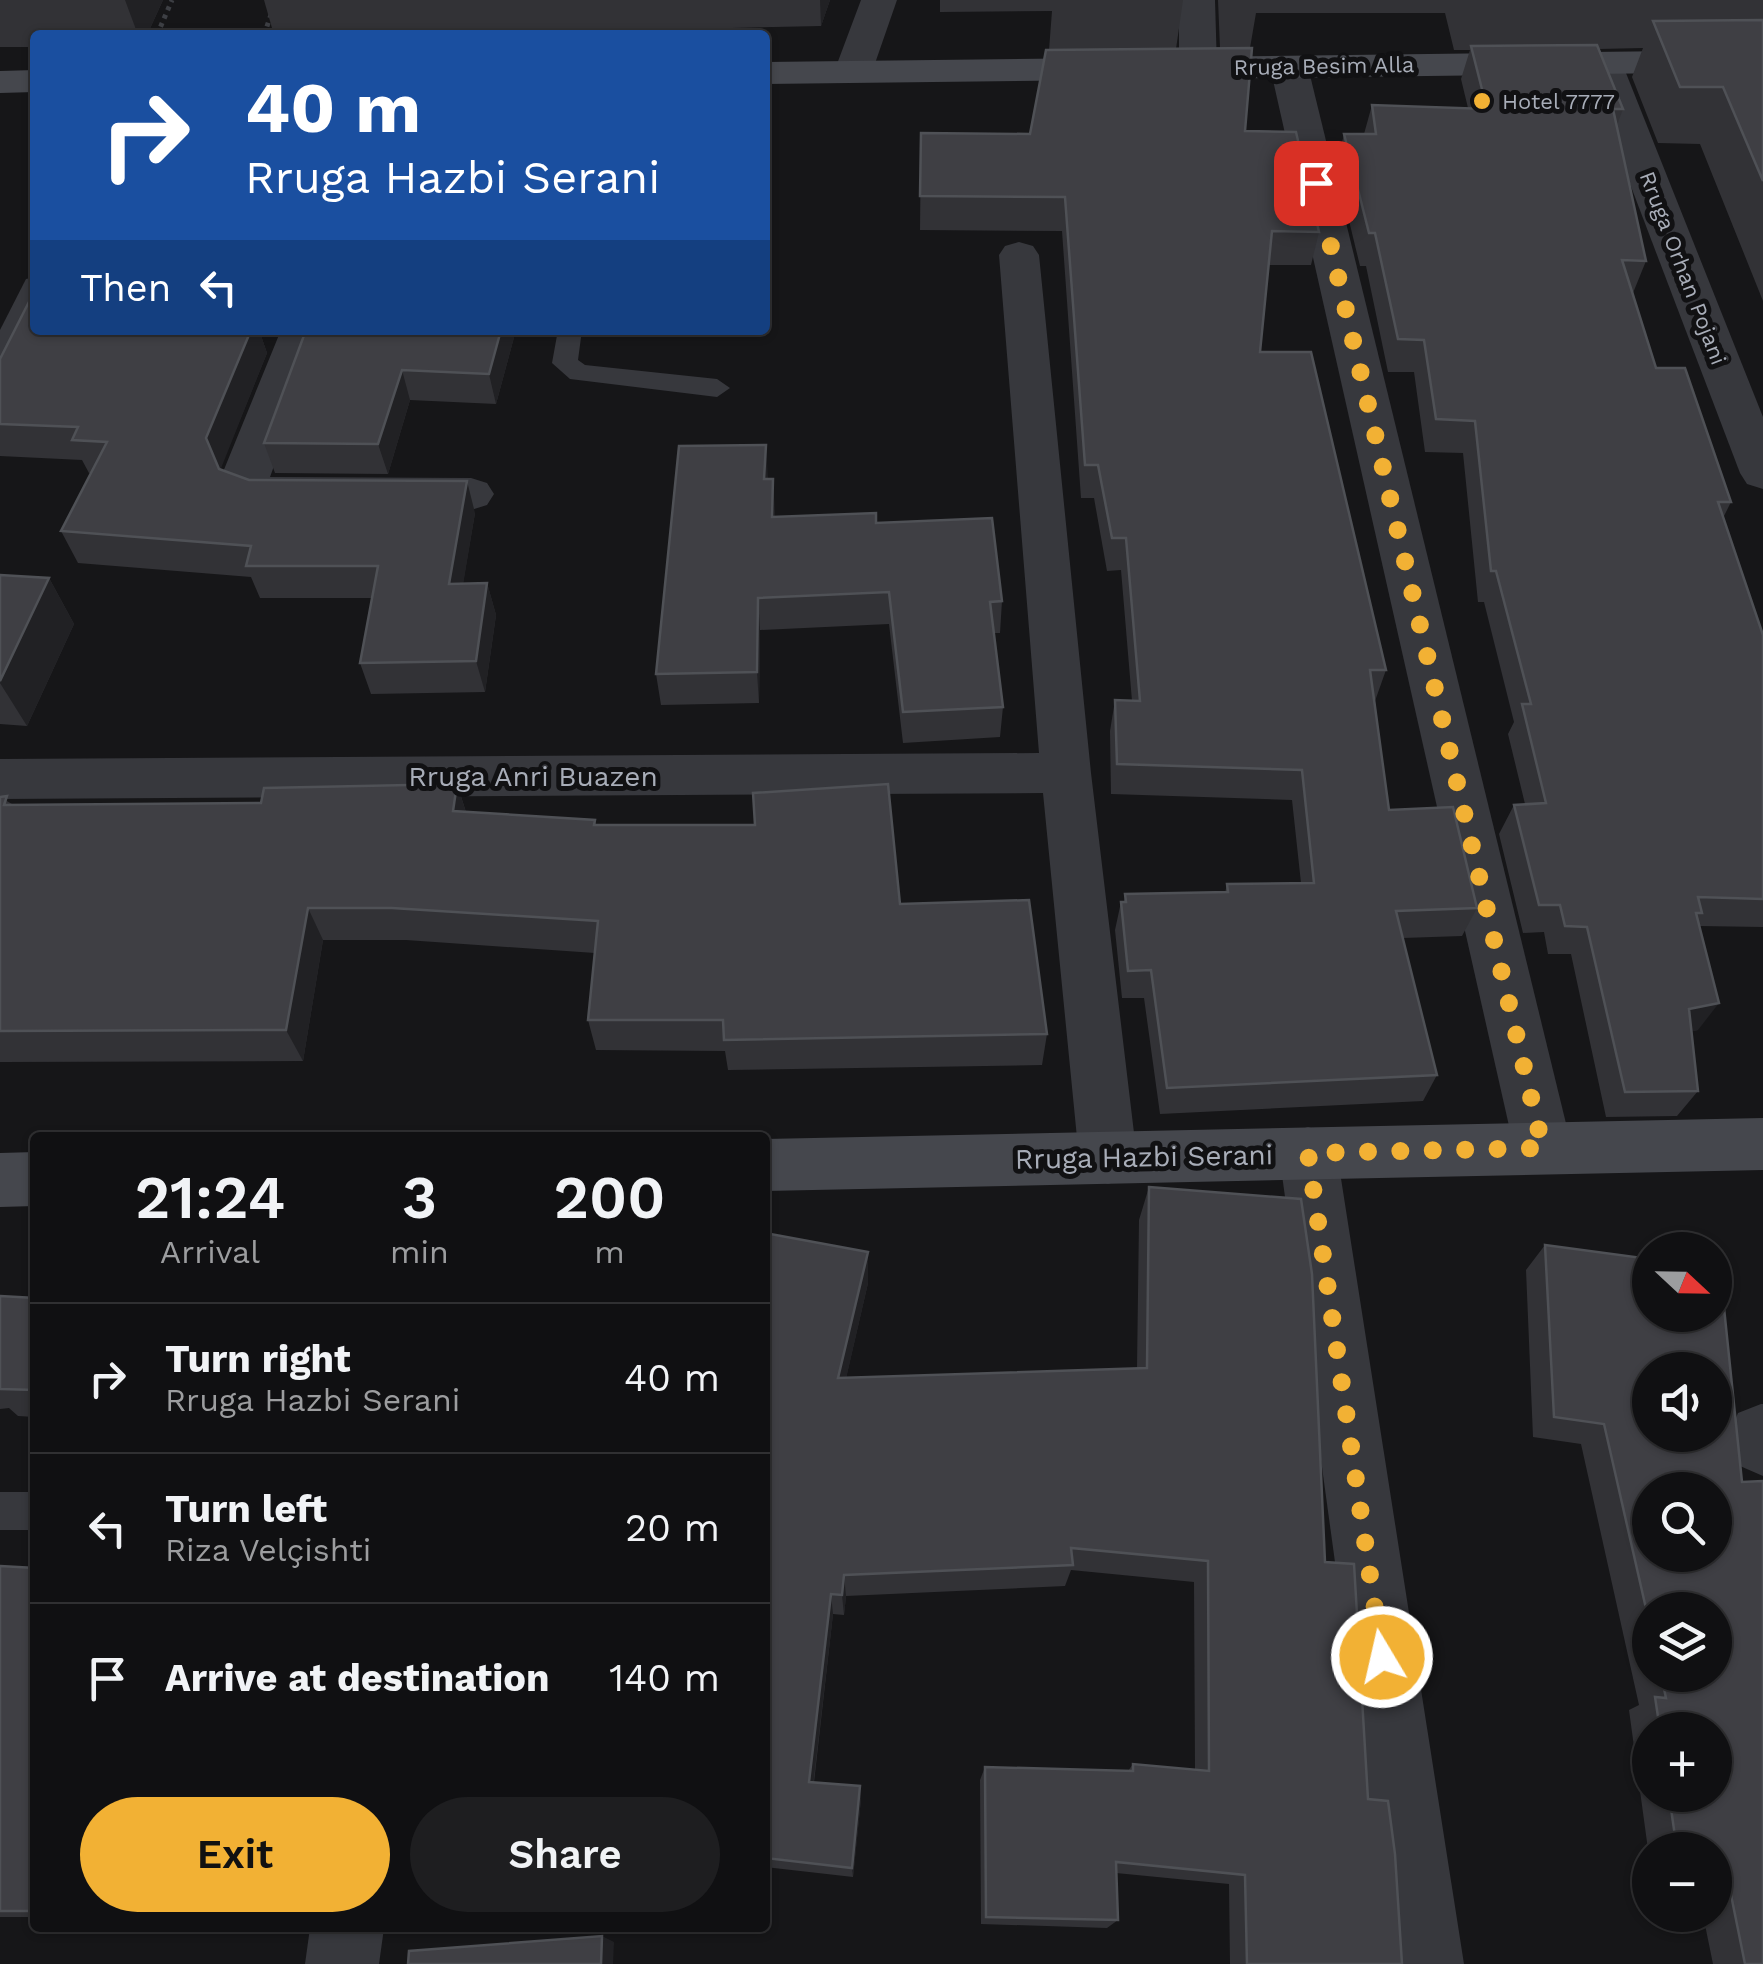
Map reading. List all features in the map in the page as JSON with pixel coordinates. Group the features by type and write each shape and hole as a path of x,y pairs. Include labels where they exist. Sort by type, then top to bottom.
{"street":[{"path":"853,72 879,0"},
{"path":"1197,0 1198,68"},
{"name":"Rruga Besim Alla","path":"770,73 1763,62"},
{"name":"Rruga Orhan Pojani","path":"1603,63 1763,473"},
{"path":"1289,67 1543,1148"},
{"path":"0,82 30,81"},
{"path":"1020,256 1066,773 1108,1158"},
{"path":"300,335 246,472 250,487 262,493 471,494"},
{"name":"Rruga Anri Buazen","path":"0,779 1066,773"},
{"name":"Rruga Hazbi Serani","path":"770,1164 1763,1144"},
{"path":"1308,1153 1428,1964"},
{"path":"0,1180 30,1179"},
{"path":"342,1964 346,1932"}],"lane":[{"path":"0,355 30,296"},
{"path":"569,335 565,363 579,373 717,388"},
{"path":"0,1512 30,1511"}],"path":[{"path":"159,30 172,0"},
{"path":"266,30 276,0"}],"building":[{"path":"1763,20 1763,181 1723,87 1680,87 1653,21"},
{"path":"1597,45 1623,109 1613,109 1646,261 1622,260 1656,368 1685,368 1731,502 1718,502 1763,635 1763,899 1698,897 1702,913 1696,913 1719,1003 1689,1009 1698,1091 1625,1092 1587,927 1565,926 1560,905 1539,905 1514,805 1546,803 1522,704 1531,704 1496,571 1491,571 1475,421 1436,419 1424,340 1398,339 1375,233 1369,233 1344,134 1376,134 1372,105 1487,109 1471,46"},
{"path":"1252,48 1245,131 1296,132 1319,232 1272,231 1260,352 1311,352 1386,670 1370,670 1389,810 1453,807 1477,908 1396,911 1437,1075 1167,1088 1151,970 1128,971 1121,902 1126,902 1125,894 1228,892 1227,884 1314,883 1302,770 1117,764 1115,700 1140,701 1126,538 1112,538 1098,465 1085,465 1065,197 920,196 921,133 1030,134 1046,50"},
{"path":"30,300 30,335 249,335 206,438 219,469 249,480 467,481 449,584 487,583 476,661 360,663 378,566 246,566 251,546 61,531 107,442 72,440 78,427 0,424 0,359"},
{"path":"304,335 500,335 489,374 402,370 378,444 264,443"},
{"path":"766,445 764,479 773,479 772,517 876,513 876,523 992,518 1002,601 990,602 1003,707 903,712 889,592 758,598 757,672 656,674 679,446"},
{"path":"0,575 49,578 0,681"},
{"path":"457,784 453,811 595,820 594,825 755,825 753,793 888,784 900,904 1029,900 1047,1034 724,1040 723,1020 588,1020 598,921 392,908 308,908 286,1030 0,1031 0,797 7,796 4,805 261,803 264,788"},
{"path":"1149,1187 1301,1199 1312,1274 1325,1562 1354,1564 1368,1799 1388,1801 1402,1964 1247,1964 1245,1875 1116,1862 1118,1920 986,1917 985,1767 1133,1771 1133,1764 1209,1771 1208,1561 1071,1548 1073,1565 844,1575 842,1595 831,1594 809,1782 860,1786 852,1868 770,1859 770,1234 868,1252 838,1378 1147,1368"},
{"path":"1545,1245 1632,1257 1632,1332 1727,1332 1729,1352 1632,1352 1632,1452 1732,1452 1732,1385 1742,1482 1763,1481 1763,1964 1745,1964 1732,1900 1732,1832 1674,1832 1671,1812 1732,1812 1732,1712 1657,1712 1655,1697 1666,1698 1665,1692 1732,1692 1732,1592 1642,1592 1638,1572 1732,1572 1732,1472 1632,1472 1632,1547 1604,1424 1554,1417"},
{"path":"0,1296 30,1298 30,1390 0,1389"},
{"path":"0,1566 30,1568 30,1911 0,1911"},
{"path":"602,1936 601,1964 408,1964 409,1951"}],"place":[{"name":"Hotel 7777","path":"1482,101"}],"route":[{"path":"1316,183 1543,1148 1308,1153 1382,1657"}]}
